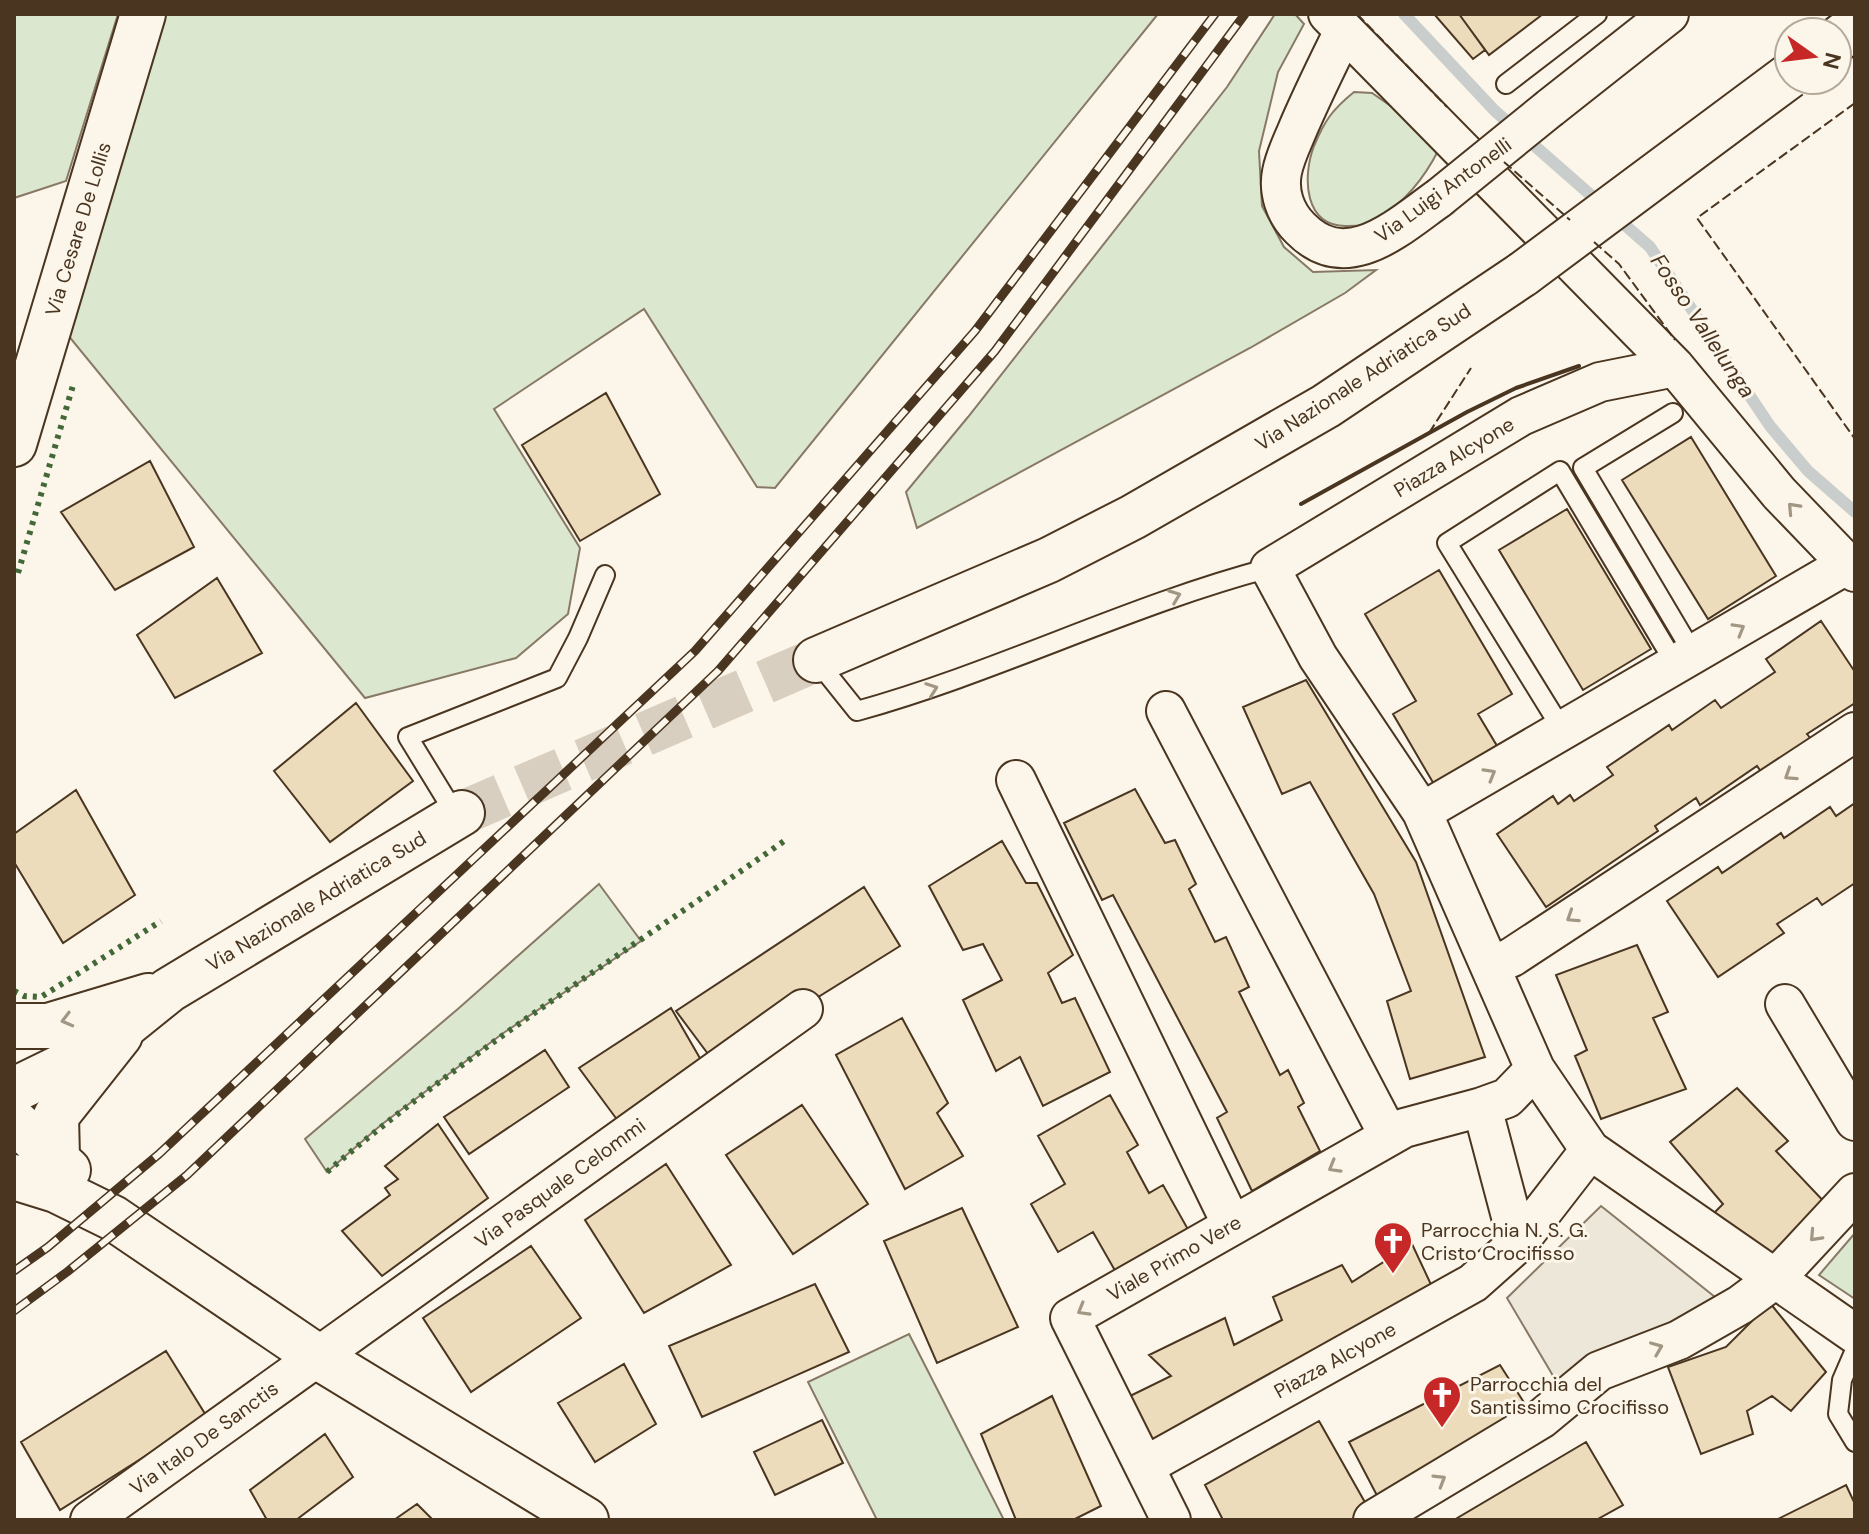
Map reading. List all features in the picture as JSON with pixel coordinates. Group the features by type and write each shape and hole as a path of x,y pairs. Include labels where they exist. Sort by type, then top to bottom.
{"main road":[{"name":"Via Cesare De Lollis","path":"14,444 143,14"},
{"name":"Via Nazionale Adriatica Sud","path":"816,660 1049,560 1133,517 1326,406 1523,274 1773,88"},
{"name":"Via Nazionale Adriatica Sud","path":"14,1090 92,1052 169,990 460,815"},
{"name":"Via Nazionale Adriatica Sud","path":"14,1026 48,1026 169,990"},
{"path":"57,1158 56,1116 132,1021"},
{"path":"14,1121 57,1158 113,1218"},
{"path":"14,1177 56,1190 113,1218 318,1357 586,1520"}],"street":[{"name":"Via Luigi Antonelli","path":"1336,23 1318,83 1286,157 1281,175 1282,193 1291,219 1318,242 1354,248 1383,237 1439,198 1669,14"},
{"path":"1336,23 1675,367 1779,493 1850,568 1422,812"},
{"name":"Piazza Alcyone","path":"1270,568 1521,416 1600,382 1675,367"},
{"path":"1270,568 1318,657 1422,812 1535,1069 1590,1150 1855,1334"},
{"path":"1166,711 1389,1136"},
{"path":"1492,966 1512,957 1855,732"},
{"path":"1016,780 1232,1225"},
{"path":"1785,1004 1854,1117"},
{"name":"Via Pasquale Celommi","path":"318,1357 803,1009"},
{"path":"1518,1243 1482,1107 1507,1098 1535,1069"},
{"name":"Viale Primo Vere","path":"1171,1520 1070,1318 1404,1128 1482,1107"},
{"name":"Piazza Alcyone","path":"1145,1466 1473,1283 1518,1243 1590,1150"},
{"path":"1373,1520 1541,1419 1599,1371 1679,1340 1733,1310 1775,1279 1855,1193"},
{"name":"Via Italo De Sanctis","path":"90,1520 318,1357"}],"lane":[{"path":"1506,84 1597,14"},
{"path":"1673,413 1583,468 1685,660"},
{"path":"1563,731 1447,543 1560,471 1685,660"},
{"path":"816,660 857,711 957,680 1206,585 1270,568"},
{"path":"460,815 408,737 557,678 605,575"},
{"path":"1855,1350 1842,1380 1838,1414 1855,1442"}],"green space":[{"path":"14,14 118,14 66,181 14,198"},
{"path":"162,14 1158,14 775,488 757,487 644,309 494,409 580,548 568,614 516,658 365,698 67,334"},
{"path":"1275,14 1295,14 1304,24 1278,72 1259,151 1262,206 1284,247 1313,272 1376,270 1345,293 1250,348 917,528 906,492 1227,87"},
{"path":"1354,92 1372,93 1408,118 1439,149 1421,179 1397,205 1375,221 1348,226 1322,219 1315,210 1310,198 1308,172 1314,146 1326,122"},
{"path":"599,884 641,941 502,1034 381,1125 327,1172 305,1139"},
{"path":"1855,1233 1855,1299 1819,1275"},
{"path":"909,1334 1004,1520 877,1520 808,1382"}],"shaded area":[{"path":"1601,1206 1720,1301 1562,1391 1507,1298"}],"building":[{"path":"1434,14 1459,14 1485,50 1473,59"},
{"path":"1459,14 1543,14 1489,55"},
{"path":"606,393 660,494 580,541 522,445"},
{"path":"1691,437 1776,576 1708,619 1622,480"},
{"path":"150,461 194,547 115,590 61,512"},
{"path":"1567,509 1651,649 1583,690 1499,550"},
{"path":"1439,570 1512,694 1478,714 1506,761 1442,798 1393,714 1416,701 1365,614"},
{"path":"217,578 262,653 175,698 137,635"},
{"path":"1821,621 1855,672 1855,703 1807,734 1811,739 1762,773 1757,766 1700,805 1696,798 1655,826 1658,831 1546,907 1497,834 1553,796 1558,804 1570,795 1574,801 1613,775 1607,767 1669,725 1672,730 1715,700 1721,708 1775,672 1766,659"},
{"path":"1306,680 1416,862 1485,1057 1410,1079 1387,1001 1411,991 1374,894 1310,782 1282,794 1243,707"},
{"path":"356,703 413,781 330,842 274,771"},
{"path":"1135,789 1165,843 1175,840 1196,884 1189,889 1215,942 1226,937 1249,987 1239,992 1280,1075 1288,1070 1304,1103 1298,1107 1320,1151 1252,1191 1217,1118 1227,1112 1113,895 1102,900 1064,823"},
{"path":"76,790 135,895 63,943 14,862 14,834"},
{"path":"1855,803 1855,883 1822,905 1817,898 1777,924 1784,933 1718,977 1667,901 1718,867 1722,873 1781,833 1784,838 1830,807 1836,816"},
{"path":"1002,841 1026,883 1037,883 1073,955 1048,973 1062,1003 1075,998 1110,1072 1043,1106 1020,1057 996,1071 963,1000 1002,980 983,944 963,950 929,886"},
{"path":"864,887 900,946 714,1062 676,1011"},
{"path":"1637,945 1668,1012 1653,1018 1686,1089 1601,1119 1575,1056 1587,1050 1556,975"},
{"path":"671,1008 705,1067 621,1125 579,1068"},
{"path":"902,1018 948,1103 937,1113 963,1156 905,1189 836,1055"},
{"path":"545,1050 569,1087 469,1154 444,1117"},
{"path":"1737,1088 1788,1141 1776,1151 1830,1208 1759,1264 1714,1213 1723,1204 1670,1142"},
{"path":"1110,1095 1138,1145 1127,1152 1149,1193 1163,1185 1194,1240 1121,1281 1093,1232 1058,1252 1031,1204 1065,1184 1038,1136"},
{"path":"802,1105 868,1204 793,1254 726,1155"},
{"path":"438,1124 488,1198 382,1276 342,1231 390,1195 385,1188 398,1179 385,1166"},
{"path":"666,1164 731,1265 644,1313 585,1220"},
{"path":"962,1208 1018,1327 937,1363 884,1241"},
{"path":"1412,1244 1435,1293 1151,1440 1126,1398 1171,1376 1149,1355 1225,1318 1234,1345 1282,1320 1273,1297 1342,1265 1352,1282"},
{"path":"531,1246 581,1318 471,1392 423,1318"},
{"path":"815,1284 849,1352 702,1417 669,1346"},
{"path":"1770,1303 1826,1372 1791,1411 1772,1396 1747,1411 1753,1434 1701,1454 1668,1367 1726,1347"},
{"path":"166,1351 207,1417 60,1510 21,1442"},
{"path":"624,1364 656,1424 595,1462 558,1403"},
{"name":"Parrocchia del Santissimo Crocifisso","path":"1500,1365 1532,1415 1382,1505 1349,1442"},
{"path":"1052,1396 1101,1506 1073,1520 1016,1520 981,1434"},
{"path":"822,1420 843,1463 775,1495 754,1452"},
{"path":"1319,1421 1371,1513 1359,1520 1223,1520 1205,1485"},
{"path":"325,1434 353,1477 296,1520 267,1520 250,1490"},
{"path":"1586,1442 1623,1505 1596,1520 1454,1520"},
{"path":"1846,1485 1855,1504 1855,1520 1776,1520"},
{"path":"417,1504 433,1520 394,1520"}],"waterway":[{"name":"Fosso Vallelunga","path":"1404,14 1495,111 1650,247 1770,426 1808,471 1855,512"}],"tunnel":[{"path":"462,813 816,660"}],"railway":[{"path":"14,1271 48,1247 159,1154 695,651 975,331 1215,14"},
{"path":"14,1311 187,1175 718,671 995,351 1245,14"}],"hedge":[{"path":"18,573 74,382"},
{"path":"327,1172 437,1083 495,1041 787,839"},
{"path":"14,991 24,996 41,997 161,921"}],"fence":[{"path":"1357,14 1447,107"},
{"path":"1855,103 1697,218 1855,439"},
{"path":"1504,162 1570,220"},
{"path":"1594,242 1619,264 1675,340"},
{"path":"1429,433 1471,368"}],"wall":[{"path":"1301,504 1467,412 1516,388 1579,366"}],"place":[{"name":"Parrocchia N. S. G. Cristo Crocifisso","path":"1393,1275"},
{"name":"Parrocchia del Santissimo Crocifisso","path":"1442,1429"}]}
